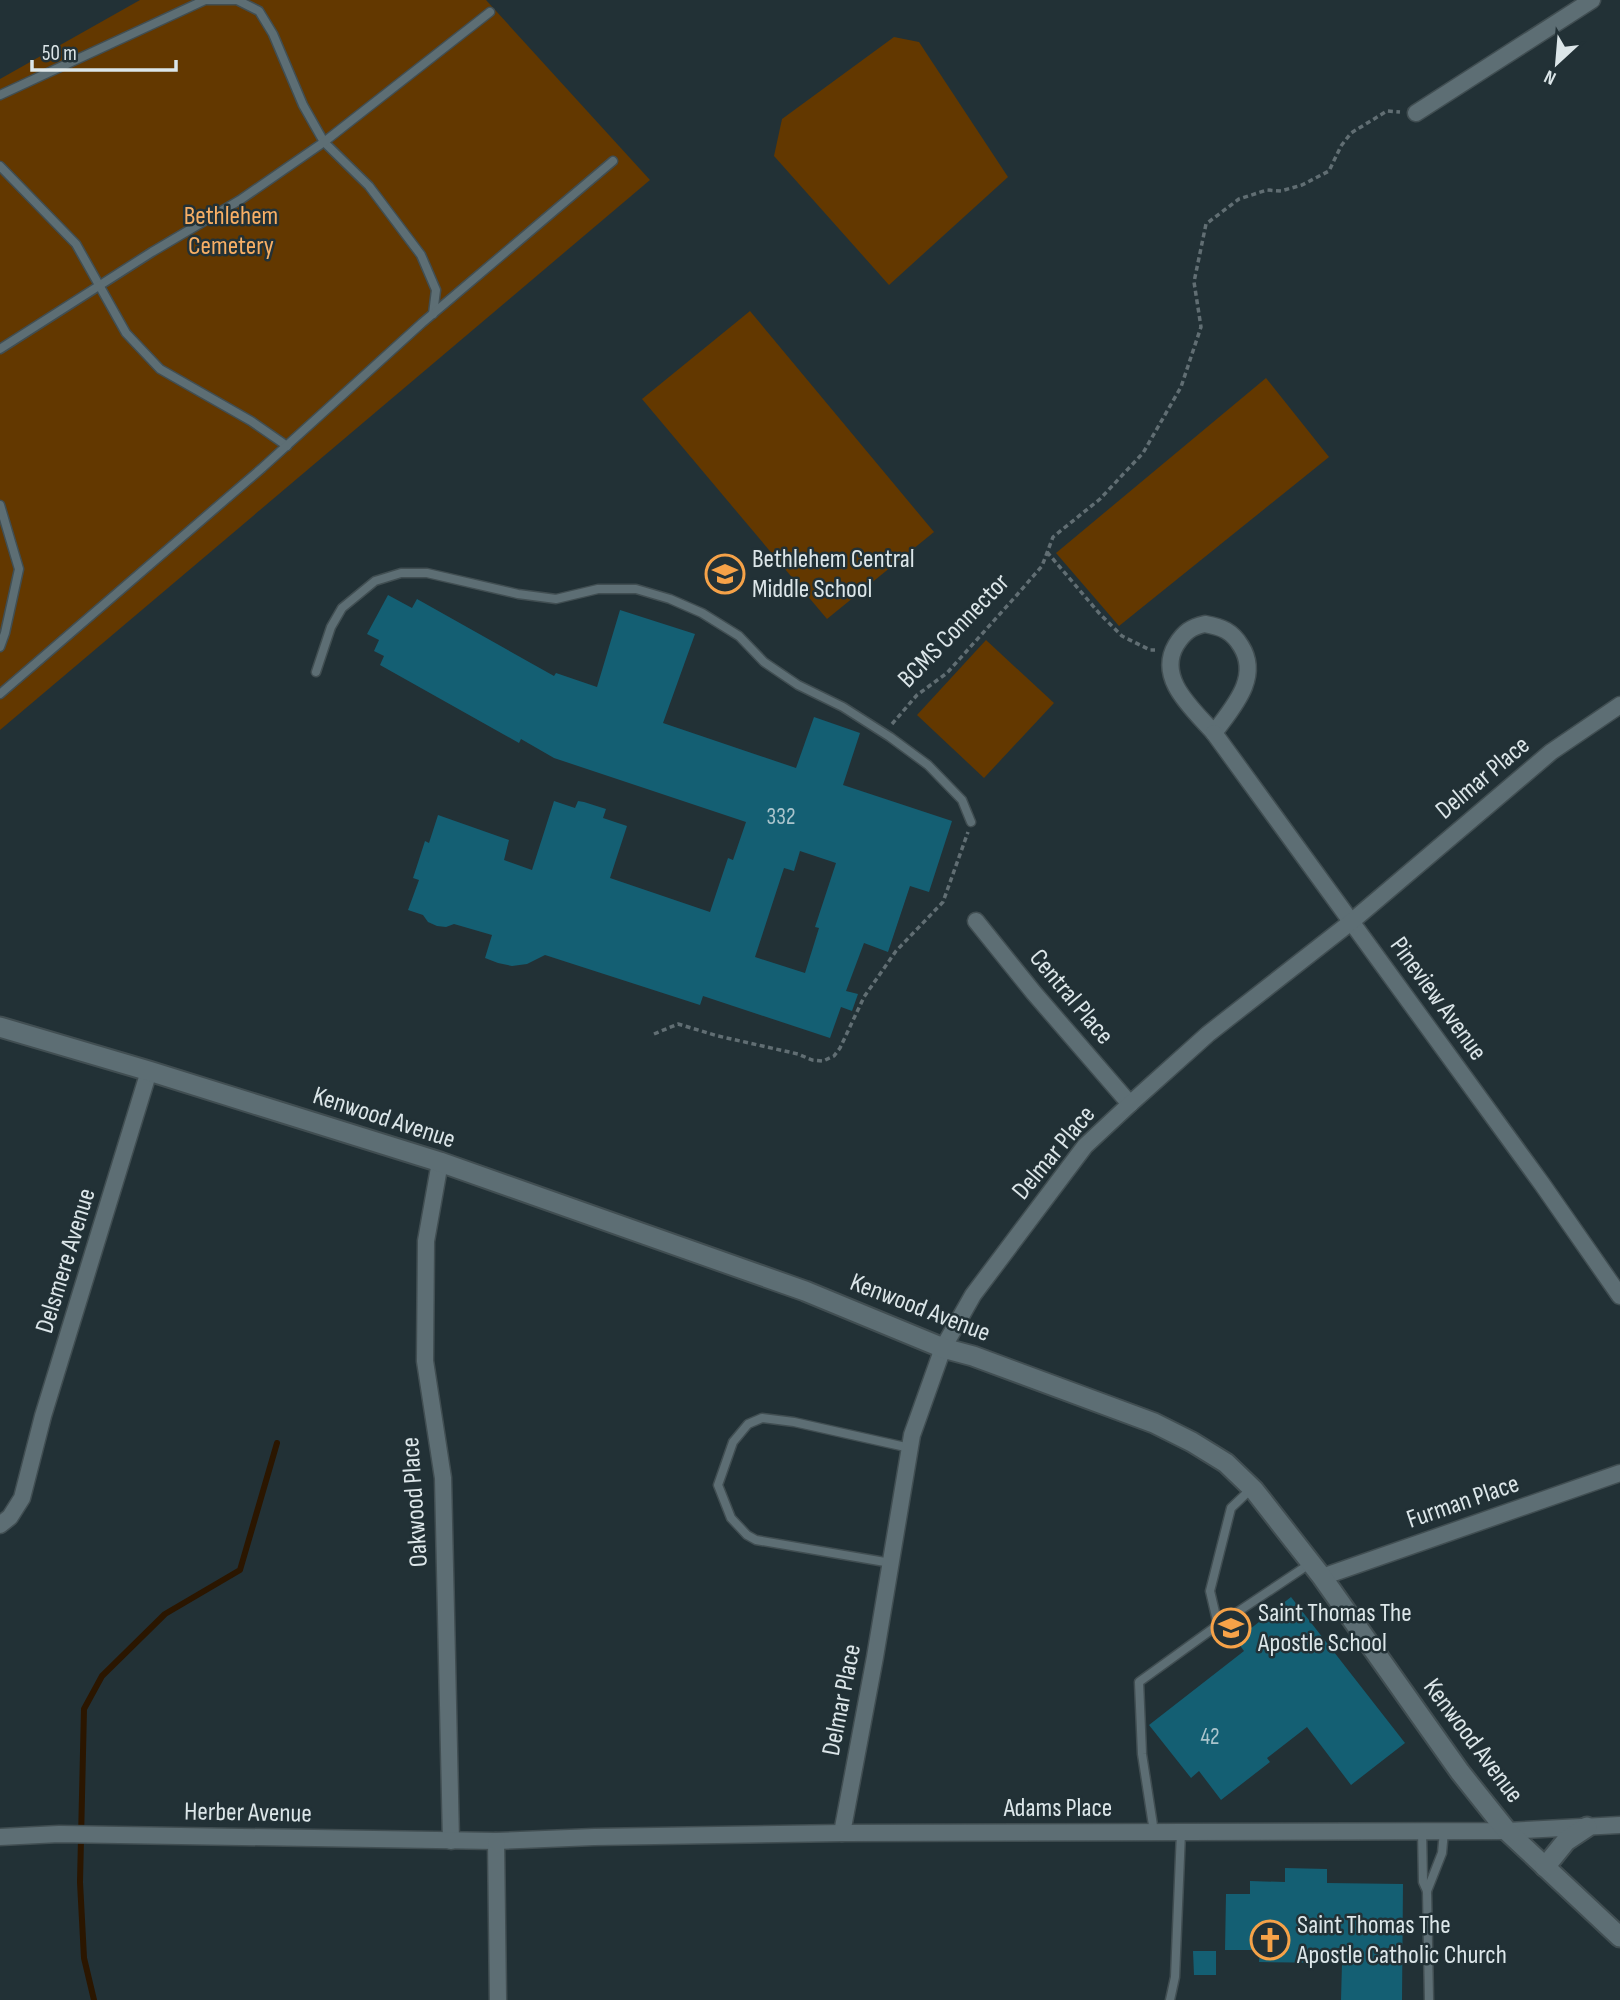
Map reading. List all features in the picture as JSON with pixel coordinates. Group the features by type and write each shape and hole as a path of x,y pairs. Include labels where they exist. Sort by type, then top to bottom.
{"street":[{"path":"1416,113 1592,0"},
{"path":"1172,652 1191,627 1205,624 1230,631 1245,652 1248,670 1240,696 1214,733"},
{"name":"Pineview Avenue","path":"1172,652 1172,681 1179,693 1214,733 1542,1184 1620,1296"},
{"name":"Delmar Place","path":"842,1833 912,1435 943,1348 973,1294 1085,1146 1130,1104 1208,1034 1351,922 1551,752 1620,705"},
{"name":"Central Place","path":"976,921 1130,1104"},
{"name":"Kenwood Avenue","path":"0,1027 440,1162 805,1291 943,1348 973,1356 1154,1423 1192,1442 1226,1463 1252,1488 1317,1570 1460,1772 1507,1831 1620,1937"},
{"name":"Delsmere Avenue","path":"0,1525 10,1517 22,1498 43,1416 149,1071"},
{"name":"Oakwood Place","path":"440,1162 426,1241 425,1361 443,1478 452,1841"},
{"name":"Furman Place","path":"1317,1570 1620,1473"},
{"name":"Adams Place","path":"496,1841 842,1833 1507,1831 1620,1825"},
{"path":"1545,1867 1566,1841 1587,1827"},
{"name":"Herber Avenue","path":"0,1837 59,1834 496,1841"},
{"path":"496,1841 498,2000"}],"lane":[{"path":"0,95 205,0 237,0 259,11 273,34 303,105 324,142 369,186 421,255 436,290 433,314"},
{"path":"0,349 152,252 240,200 324,142 489,12"},
{"path":"0,694 287,446 433,314 613,161"},
{"path":"0,166 76,243 126,333 160,369 251,421 287,446"},
{"path":"0,505 19,569 0,647"},
{"path":"316,672 331,627 342,608 375,581 401,573 427,573 517,594 556,599 598,589 636,589 670,599 702,613 739,636 765,662 798,685 844,707 884,733 928,765 962,800 971,822"},
{"path":"891,1563 756,1540 747,1535 731,1518 718,1485 733,1442 748,1424 762,1418 794,1422 910,1448"},
{"path":"1218,1625 1210,1591 1231,1508 1252,1488"},
{"path":"1154,1832 1142,1754 1139,1682 1218,1625 1317,1570"},
{"path":"1422,1831 1423,1882 1427,1891"},
{"path":"1429,2000 1427,1891 1442,1853 1444,1831"},
{"path":"1170,2000 1175,1977 1181,1832"}],"path":[{"name":"BCMS Connector","path":"884,733 917,695 947,673 967,652 1042,566 1054,537 1100,499 1143,453 1181,387 1201,327 1194,282 1206,225 1239,199 1267,190 1281,191 1302,185 1329,170 1351,133 1387,111 1416,113"},
{"path":"1047,552 1122,636 1150,650 1172,652"},
{"path":"654,1034 678,1024 812,1060 823,1061 834,1056 864,997 896,951 943,902 971,822"}],"green space":[{"name":"Bethlehem Cemetery","path":"140,0 486,0 650,180 0,730 0,79"},
{"path":"894,37 919,42 1008,177 889,285 774,156 782,119"},
{"path":"750,311 934,532 827,619 642,399"},
{"path":"1266,378 1329,457 1119,626 1056,553"},
{"path":"986,640 1054,703 984,778 917,715"}],"building":[{"path":"388,595 412,608 417,599 554,676 556,673 597,687 620,610 695,634 663,723 796,768 814,717 860,733 843,785 952,821 929,892 910,886 888,952 864,943 846,991 858,994 852,1011 841,1007 830,1038 703,996 700,1005 545,955 527,964 512,966 485,958 492,935 454,924 437,926 428,922 423,915 408,910 419,880 413,878 425,841 429,843 438,815 509,840 504,860 532,870 554,801 575,808 578,801 606,809 603,818 627,826 610,878 710,912 728,858 733,860 746,822 554,758 521,739 519,743 380,665 384,656 374,651 379,640 367,634","holes":["800,851 836,863 815,927 819,928 805,973 755,957 784,868 794,871"]},
{"path":"1291,1597 1405,1743 1351,1785 1307,1727 1267,1758 1270,1762 1221,1800 1199,1771 1191,1778 1149,1725 1244,1651 1236,1640"},
{"name":"Saint Thomas The Apostle Catholic Church","path":"1285,1868 1327,1869 1327,1883 1403,1884 1402,2000 1341,2000 1342,1963 1259,1962 1260,1950 1225,1950 1226,1894 1250,1894 1250,1881 1285,1882"},
{"path":"1193,1951 1216,1951 1216,1975 1194,1975"}],"waterway":[{"path":"94,2000 84,1958 80,1882 84,1709 102,1676 165,1614 240,1570 277,1443"}],"place":[{"name":"Bethlehem Central Middle School","path":"725,574"},
{"name":"Saint Thomas The Apostle School","path":"1231,1628"},
{"name":"Saint Thomas The Apostle Catholic Church","path":"1270,1940"}]}
